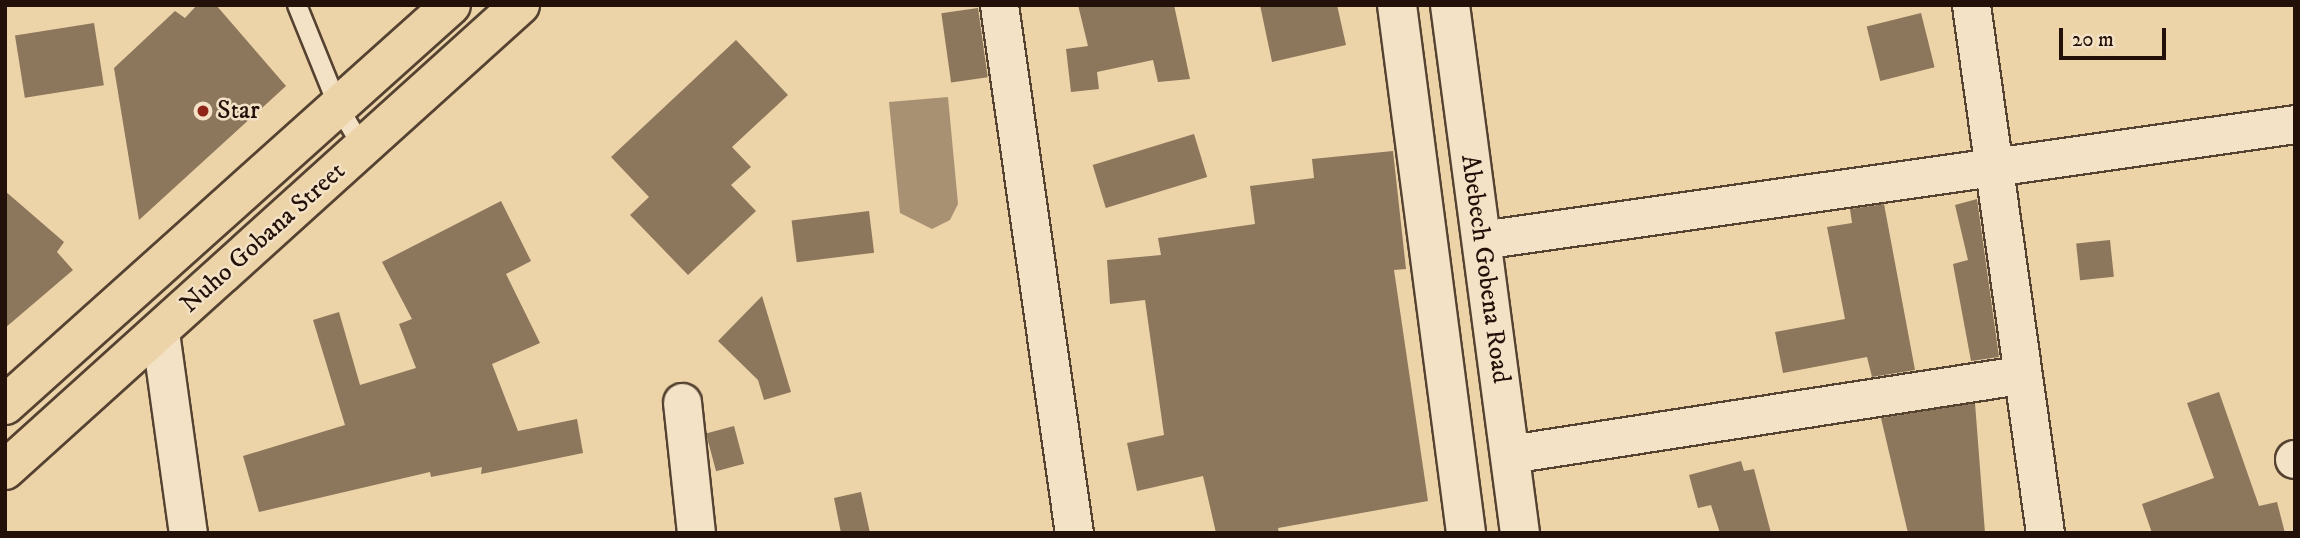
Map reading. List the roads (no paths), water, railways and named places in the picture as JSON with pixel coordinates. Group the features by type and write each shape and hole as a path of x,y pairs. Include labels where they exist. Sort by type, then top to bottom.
{"main road":[{"name":"Nuho Gobana Street","path":"5,405 451,5"},
{"name":"Nuho Gobana Street","path":"5,470 520,5"}],"street":[{"path":"999,5 1073,533"},
{"name":"Abebech Gobena Road","path":"1397,5 1466,533"},
{"name":"Abebech Gobena Road","path":"1450,5 1520,533"},
{"path":"1971,5 2020,375 2045,533"},
{"path":"1481,240 2295,124"},
{"path":"160,332 188,533"},
{"path":"1510,454 2020,375"},
{"path":"682,402 696,533"}],"lane":[{"path":"297,5 338,106 363,148"}],"place":[{"name":"Star","path":"203,111"}]}
